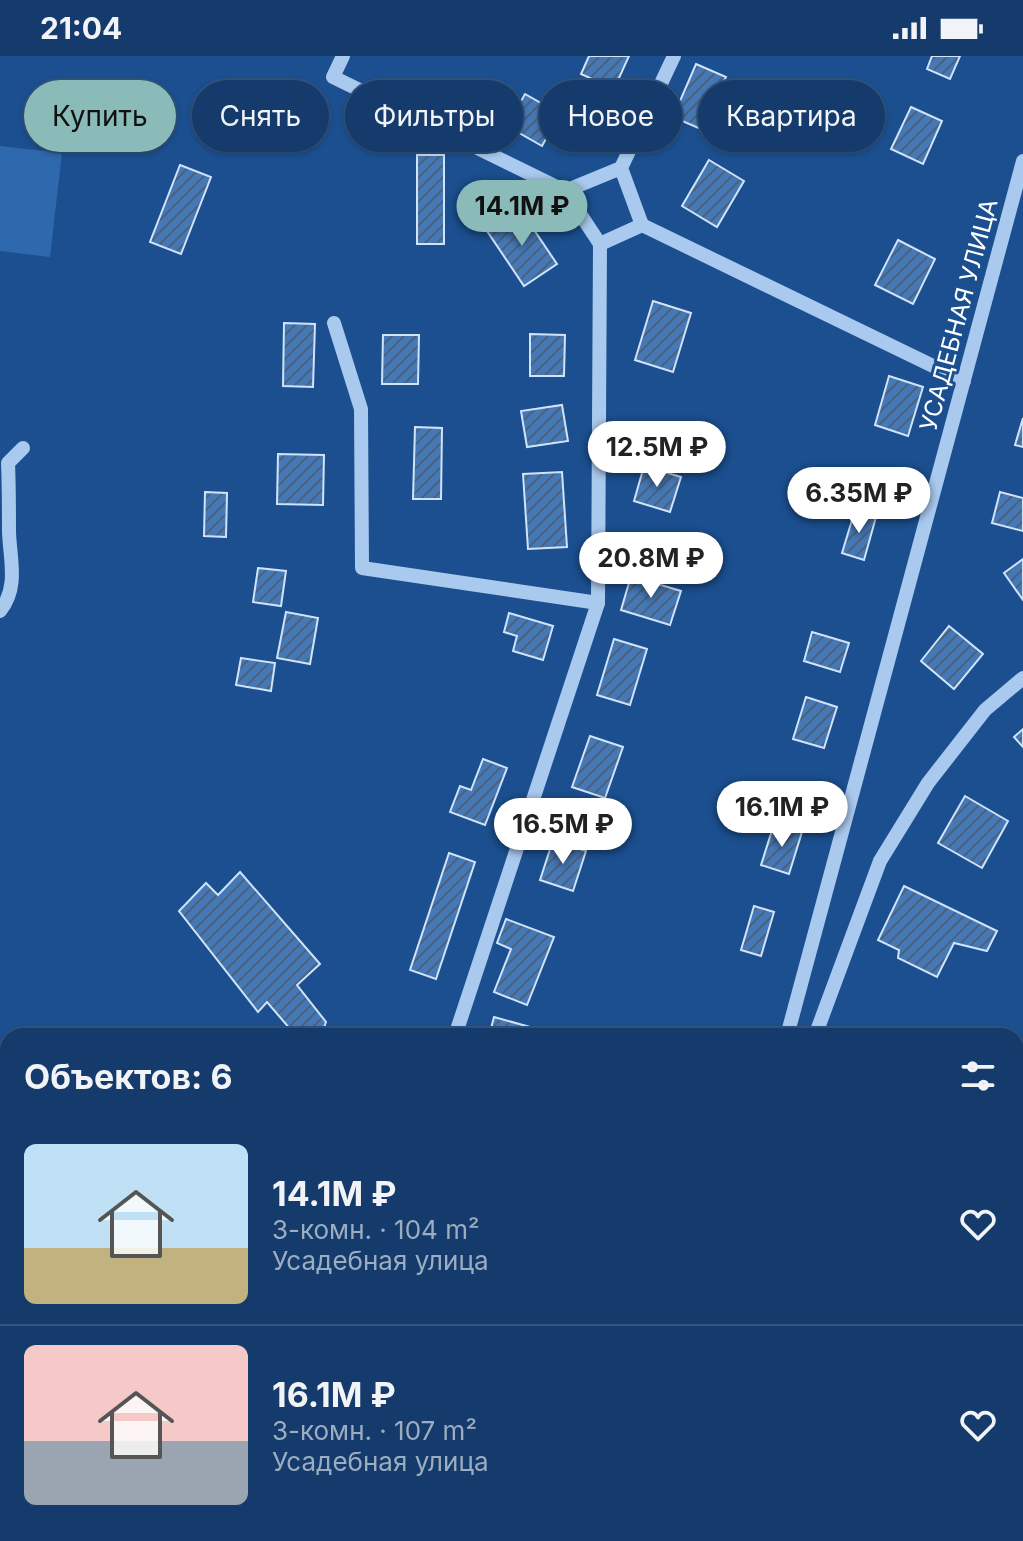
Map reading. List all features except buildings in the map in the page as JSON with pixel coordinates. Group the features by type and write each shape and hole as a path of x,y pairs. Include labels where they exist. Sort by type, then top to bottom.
{"street":[{"path":"343,56 333,77 565,191 600,244 598,603 458,1028"},
{"path":"565,191 621,168 674,56"},
{"name":"УСАДЕБНАЯ УЛИЦА","path":"789,1028 1023,161"},
{"path":"621,168 642,225 964,381"},
{"path":"600,244 642,225"},
{"path":"334,323 361,409 362,568 598,603"},
{"path":"0,611 7,602 14,568 8,463 23,448"},
{"path":"818,1028 880,861 928,783 985,710 1023,678"}],"green space":[{"path":"0,146 24,149 24,152 62,153 50,257 0,251"}]}
